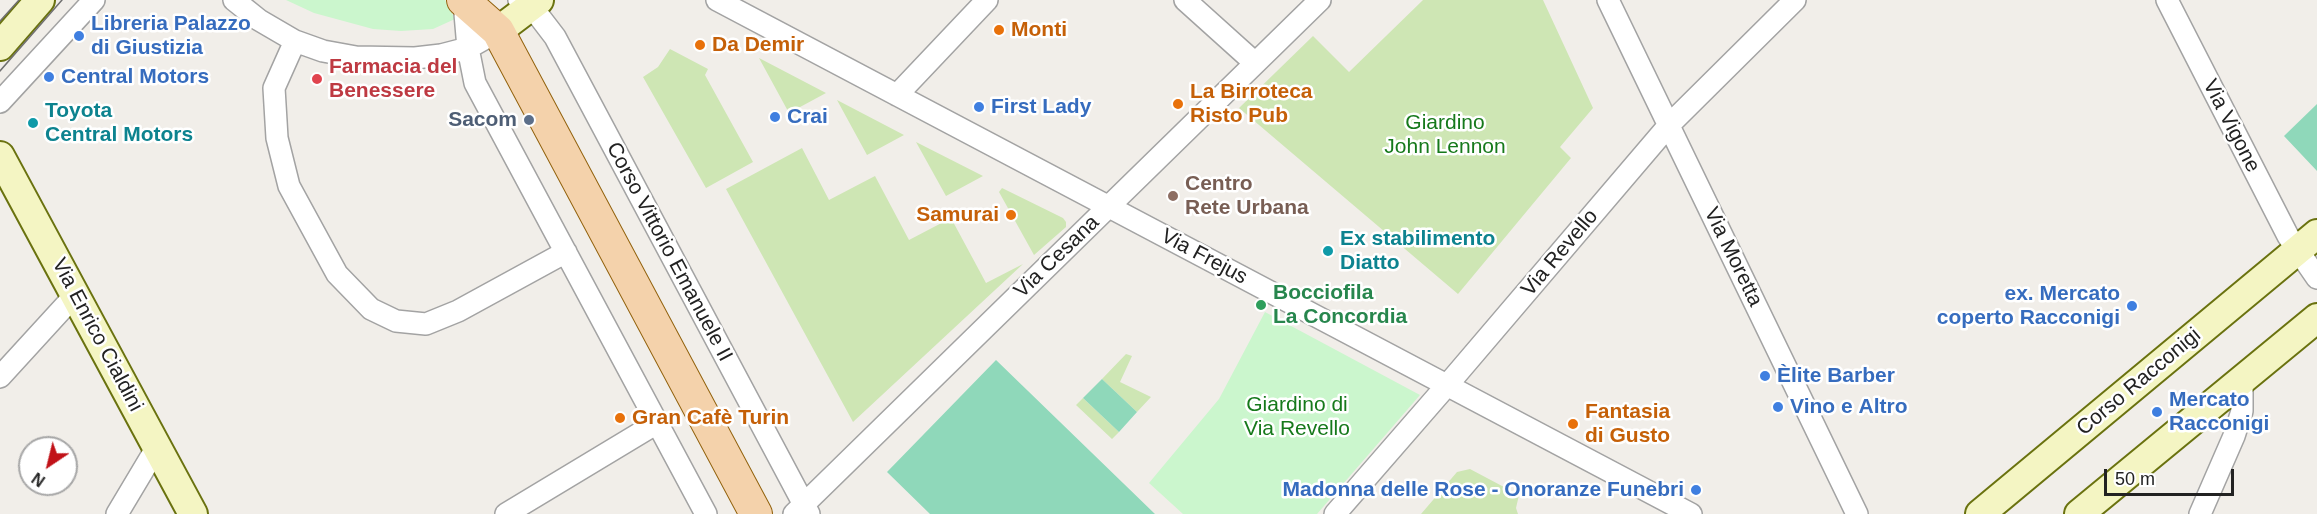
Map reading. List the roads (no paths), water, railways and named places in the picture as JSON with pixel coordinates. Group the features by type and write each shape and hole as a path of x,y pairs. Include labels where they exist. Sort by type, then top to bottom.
{"main road":[{"path":"497,0 498,31"},
{"path":"463,1 498,31 756,514"}],"street":[{"path":"0,46 40,0"},
{"path":"0,102 94,0"},
{"path":"234,0 259,20 295,41 323,51 385,59 441,55 468,48 498,31 530,2"},
{"name":"Via Frejus","path":"717,0 741,5 897,95 1691,514"},
{"path":"897,95 987,0"},
{"path":"1185,0 1255,63"},
{"name":"Via Cesana","path":"802,511 1320,0"},
{"name":"Via Moretta","path":"1608,0 1857,514"},
{"name":"Via Revello","path":"1335,514 1669,125 1795,0"},
{"name":"Via Vigone","path":"2167,0 2307,242"},
{"path":"463,1 468,48 476,83 705,514"},
{"name":"Corso Vittorio Emanuele II","path":"530,2 555,37 802,511"},
{"path":"295,41 274,88 277,138 289,186 337,274 371,309 396,321 426,324 458,311 566,252"},
{"name":"Via Enrico Cialdini","path":"0,156 193,514"},
{"path":"2307,242 2317,278"},
{"name":"Corso Racconigi","path":"1980,514 2307,242"},
{"path":"0,377 75,295"},
{"path":"2079,514 2317,318"},
{"path":"2200,514 2234,436 2242,411 2242,379"},
{"path":"506,514 657,423"},
{"path":"117,514 157,447"}],"tram line":[{"path":"0,21 19,0"},
{"path":"0,71 62,0"}],"place":[{"name":"Monti","path":"999,30"},
{"name":"Libreria Palazzo di Giustizia","path":"79,36"},
{"name":"Da Demir","path":"700,45"},
{"name":"Central Motors","path":"49,77"},
{"name":"Farmacia del Benessere","path":"317,79"},
{"name":"La Birroteca Risto Pub","path":"1178,104"},
{"name":"First Lady","path":"979,107"},
{"name":"Crai","path":"775,117"},
{"name":"Sacom","path":"529,120"},
{"name":"Toyota Central Motors","path":"33,123"},
{"name":"Centro Rete Urbana","path":"1173,196"},
{"name":"Samurai","path":"1011,215"},
{"name":"Ex stabilimento Diatto","path":"1328,251"},
{"name":"Bocciofila La Concordia","path":"1261,305"},
{"name":"ex. Mercato coperto Racconigi","path":"2132,306"},
{"name":"Èlite Barber","path":"1765,376"},
{"name":"Vino e Altro","path":"1778,407"},
{"name":"Mercato Racconigi","path":"2157,412"},
{"name":"Gran Cafè Turin","path":"620,418"},
{"name":"Fantasia di Gusto","path":"1573,424"},
{"name":"Madonna delle Rose - Onoranze Funebri","path":"1696,490"}],"park label":[{"name":"Giardino John Lennon","path":"1445,135"},
{"name":"Giardino di Via Revello","path":"1297,417"}]}
